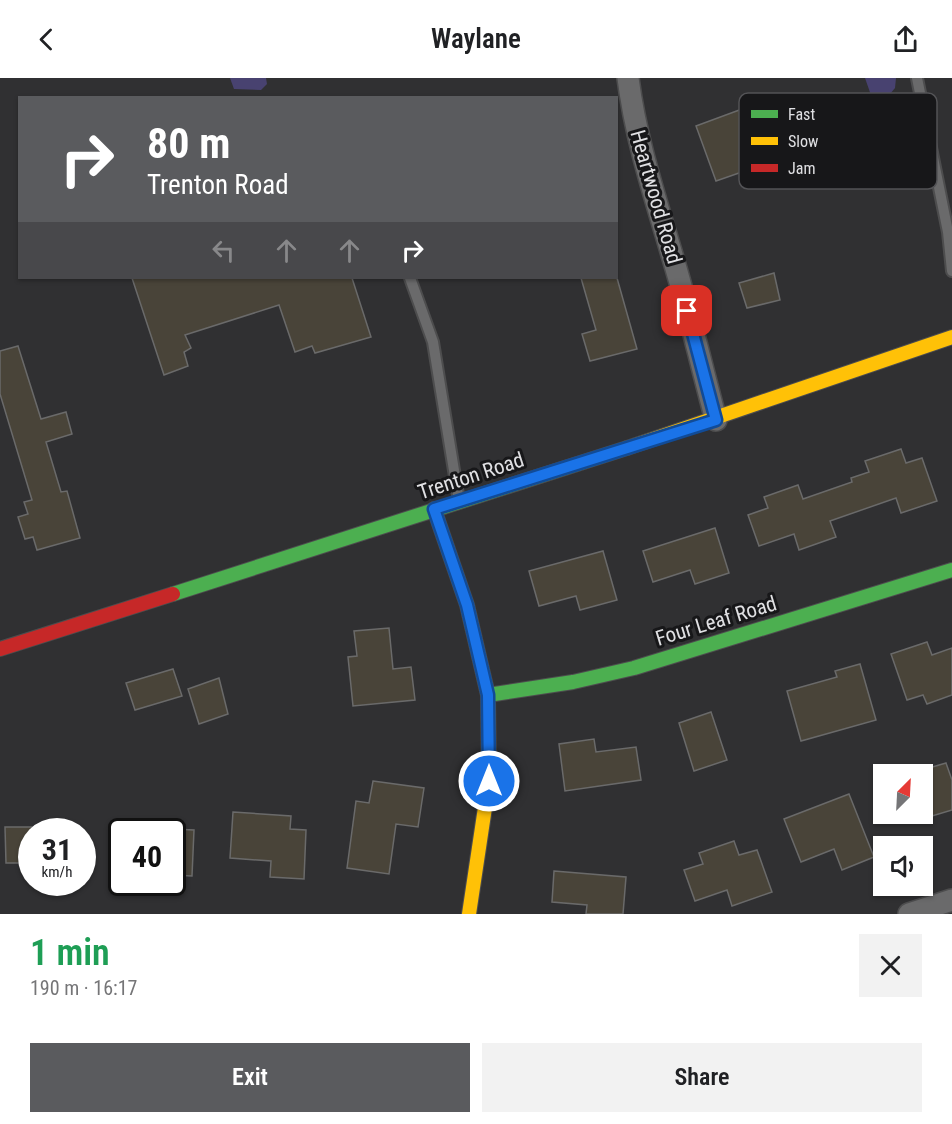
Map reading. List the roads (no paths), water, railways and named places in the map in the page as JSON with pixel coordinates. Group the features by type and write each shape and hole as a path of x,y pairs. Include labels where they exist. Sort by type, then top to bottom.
{"main road":[{"name":"Trenton Road","path":"0,649 716,420 952,337"},
{"path":"434,509 467,605 488,695 489,781 469,914"},
{"name":"Four Leaf Road","path":"488,695 573,682 634,668 952,570"}],"street":[{"name":"Heartwood Road","path":"628,78 633,115 645,165 676,267 716,420"},
{"path":"909,914 952,900"}],"lane":[{"path":"917,78 920,93"},
{"path":"937,177 948,232 952,272"},
{"path":"410,279 433,342 459,501"}]}
